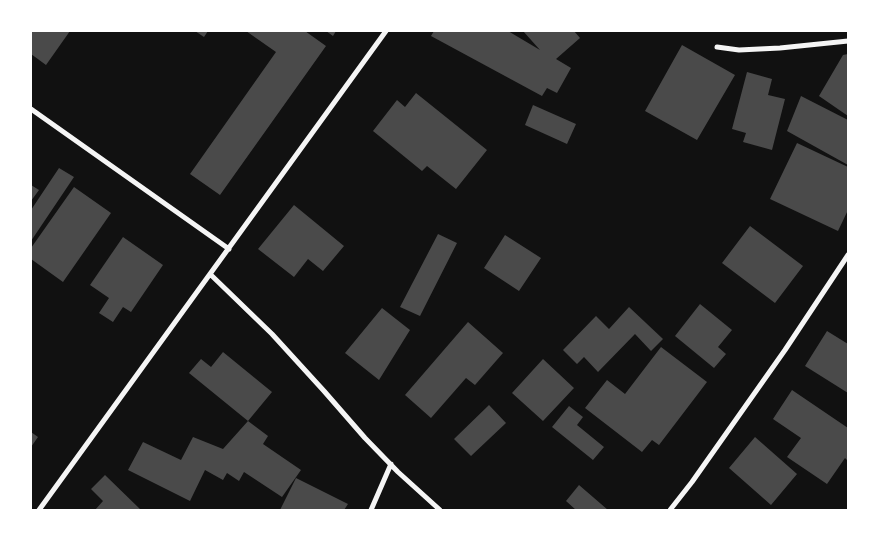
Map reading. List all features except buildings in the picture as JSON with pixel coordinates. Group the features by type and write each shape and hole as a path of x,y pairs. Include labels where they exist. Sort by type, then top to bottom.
{"street":[{"path":"39,510 386,31"},
{"path":"716,47 747,50 848,41"},
{"path":"31,109 229,249"},
{"path":"670,510 692,482 785,350 848,255"},
{"path":"210,274 272,334 365,438 440,510"},
{"path":"371,510 391,464"}]}
